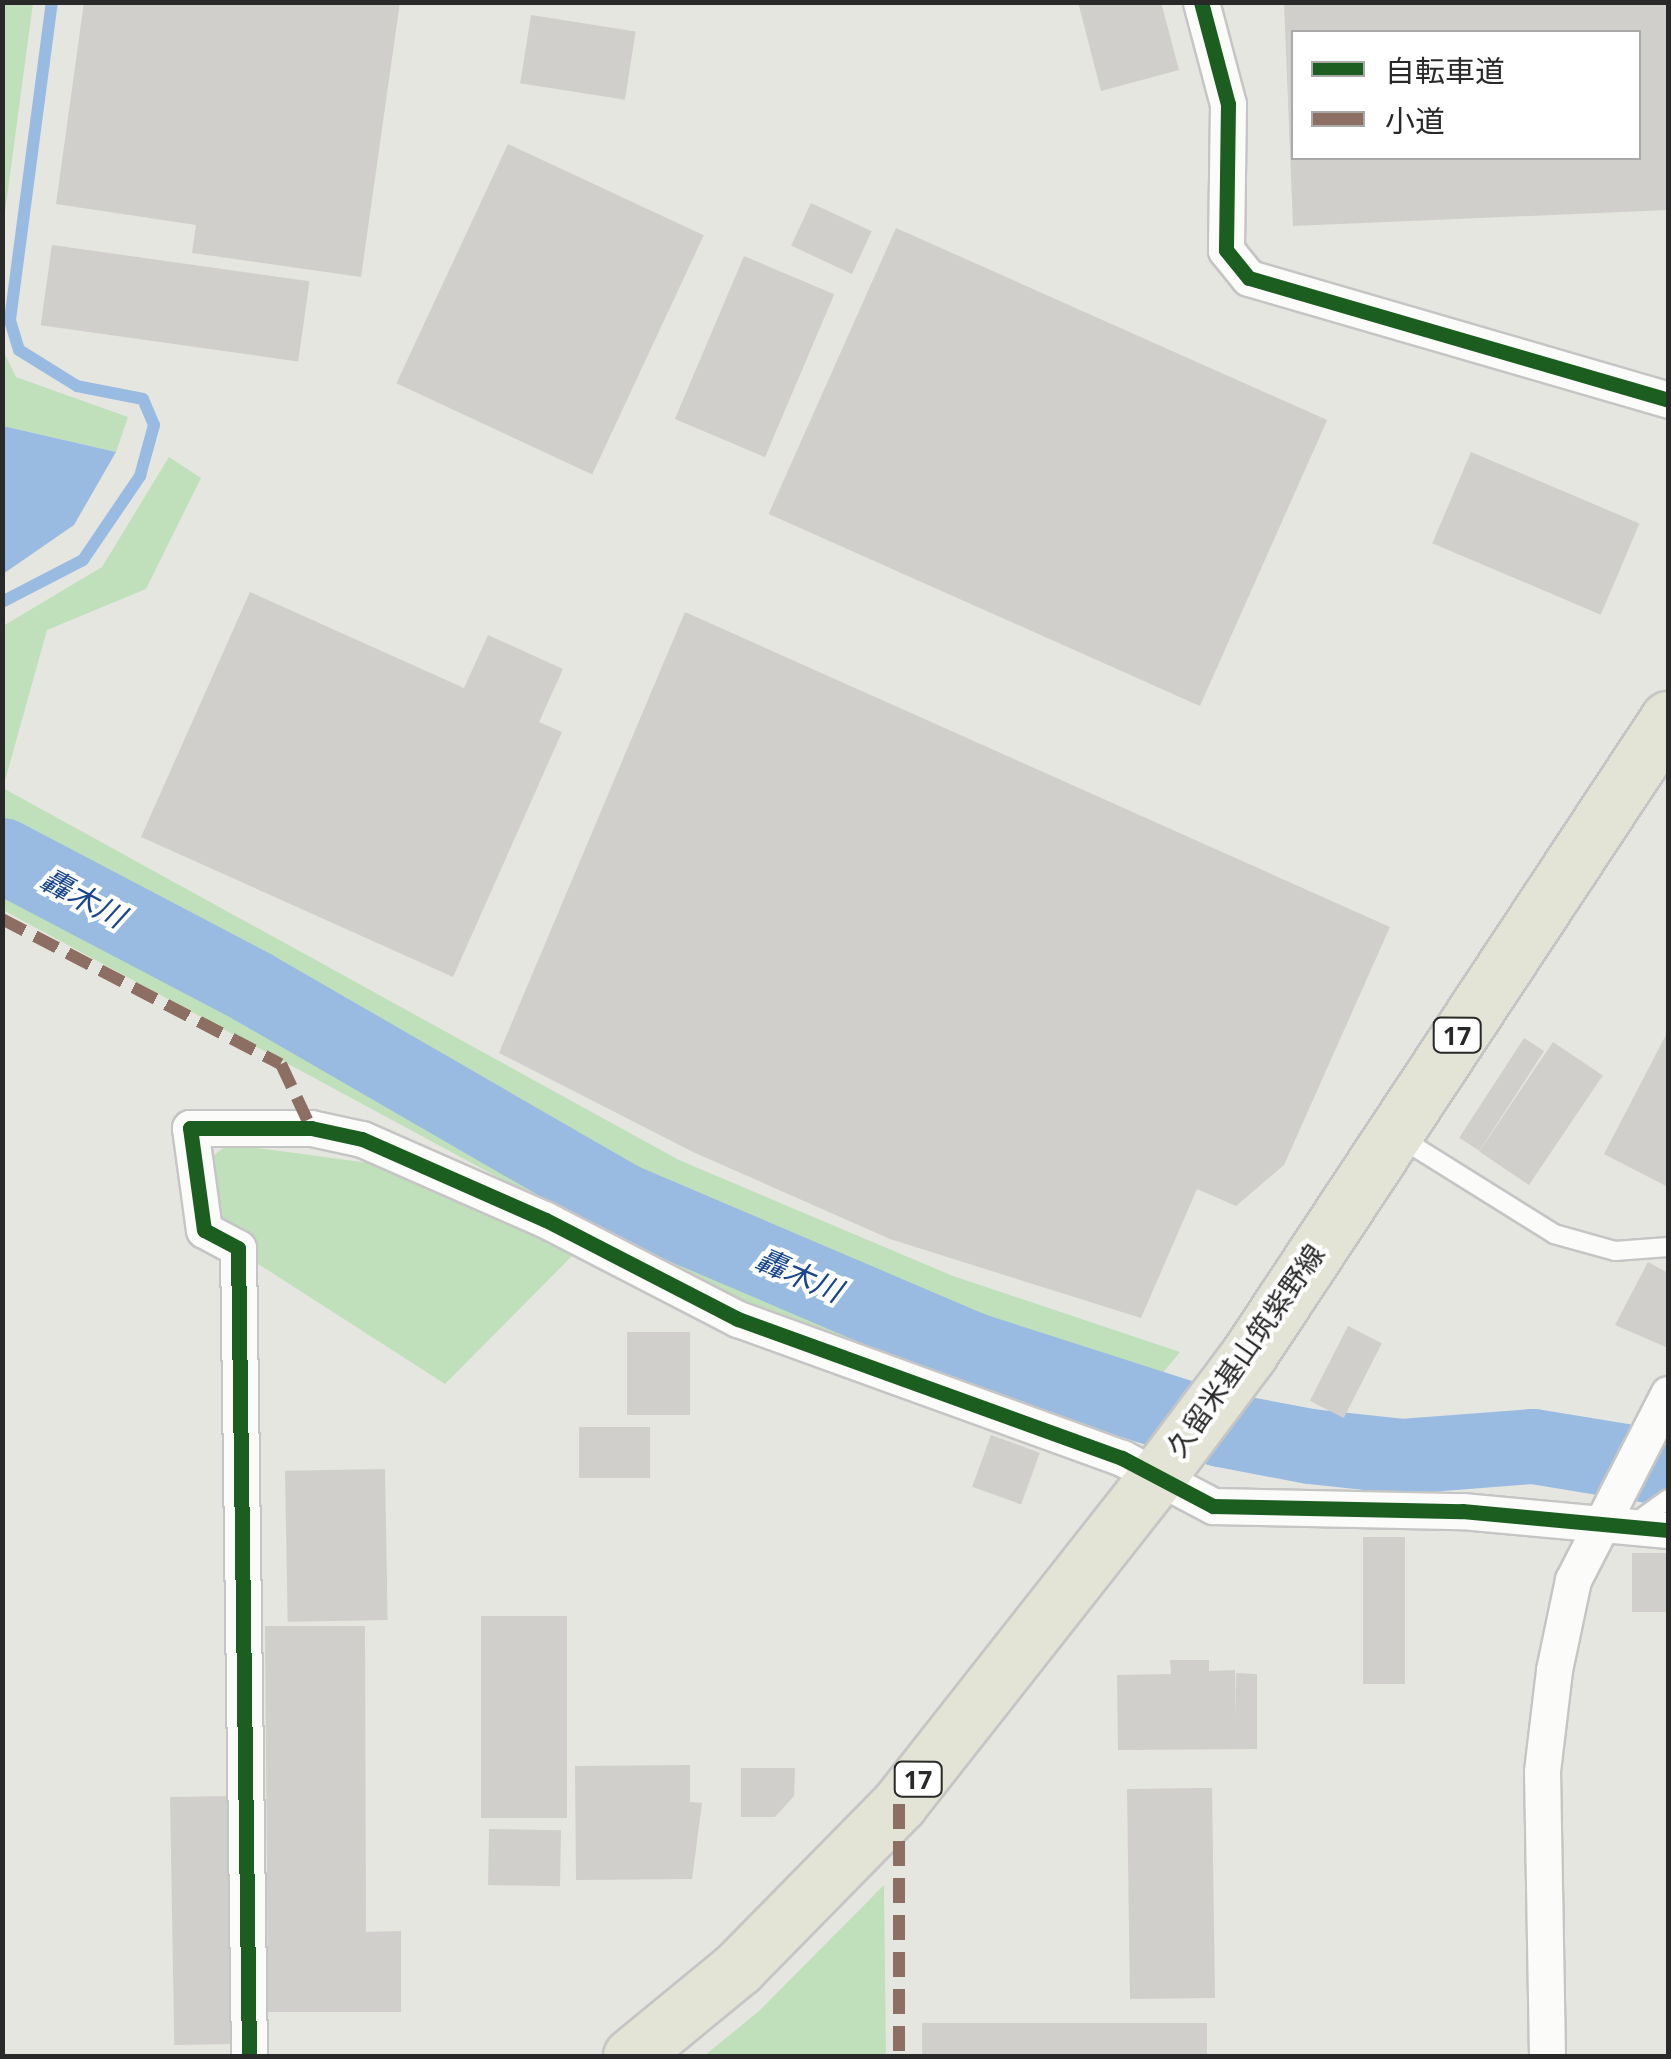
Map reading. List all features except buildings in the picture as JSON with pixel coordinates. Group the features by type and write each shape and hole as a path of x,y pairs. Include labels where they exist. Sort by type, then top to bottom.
{"main road":[{"name":"久留米基山筑紫野線","path":"631,2056 738,1968 899,1804 1160,1472 1249,1354 1668,719"}],"street":[{"path":"1201,2 1228,104 1226,250 1249,278 1668,400"},
{"path":"248,2056 238,1248 204,1230 190,1128 311,1128 362,1139 546,1220 738,1319 1160,1472 1213,1506 1462,1511 1668,1530"},
{"path":"1546,2056 1542,1771 1574,1580 1616,1526 1662,1406"}],"lane":[{"path":"1392,1132 1554,1234 1615,1251 1668,1247"},
{"path":"1616,1526 1668,1500"}],"green space":[{"path":"2,3 33,3 3,227"},
{"path":"3,350 16,377 128,417 116,452 3,426"},
{"path":"169,457 201,478 146,589 47,630 3,788 3,626 102,567"},
{"path":"3,788 679,1160 953,1276 1180,1352 1156,1381 978,1326 657,1186 3,833"},
{"path":"2,885 88,922 723,1275 988,1400 738,1307 3,910"},
{"path":"228,1144 384,1165 573,1255 445,1384 252,1260 222,1220 213,1156"},
{"path":"884,1885 886,2056 704,2056 759,2011"}],"water":[{"path":"3,426 116,452 74,525 3,574"}],"waterway":[{"path":"2,602 83,560 140,476 154,425 143,399 77,386 19,350 10,320 52,2"},
{"name":"轟木川","path":"2,855 253,987 622,1200 971,1349 1220,1429 1310,1446 1402,1456 1533,1446 1668,1468"}],"marked path":[{"path":"2,919 281,1064 311,1128"},
{"path":"899,1804 899,2056"}],"cycle path":[{"path":"1201,2 1228,104 1226,250 1249,278 1668,400"},
{"path":"249,2056 238,1248 204,1230 190,1128 311,1128 362,1139 546,1220 738,1319 1122,1458 1213,1506 1462,1511 1668,1530"}]}
